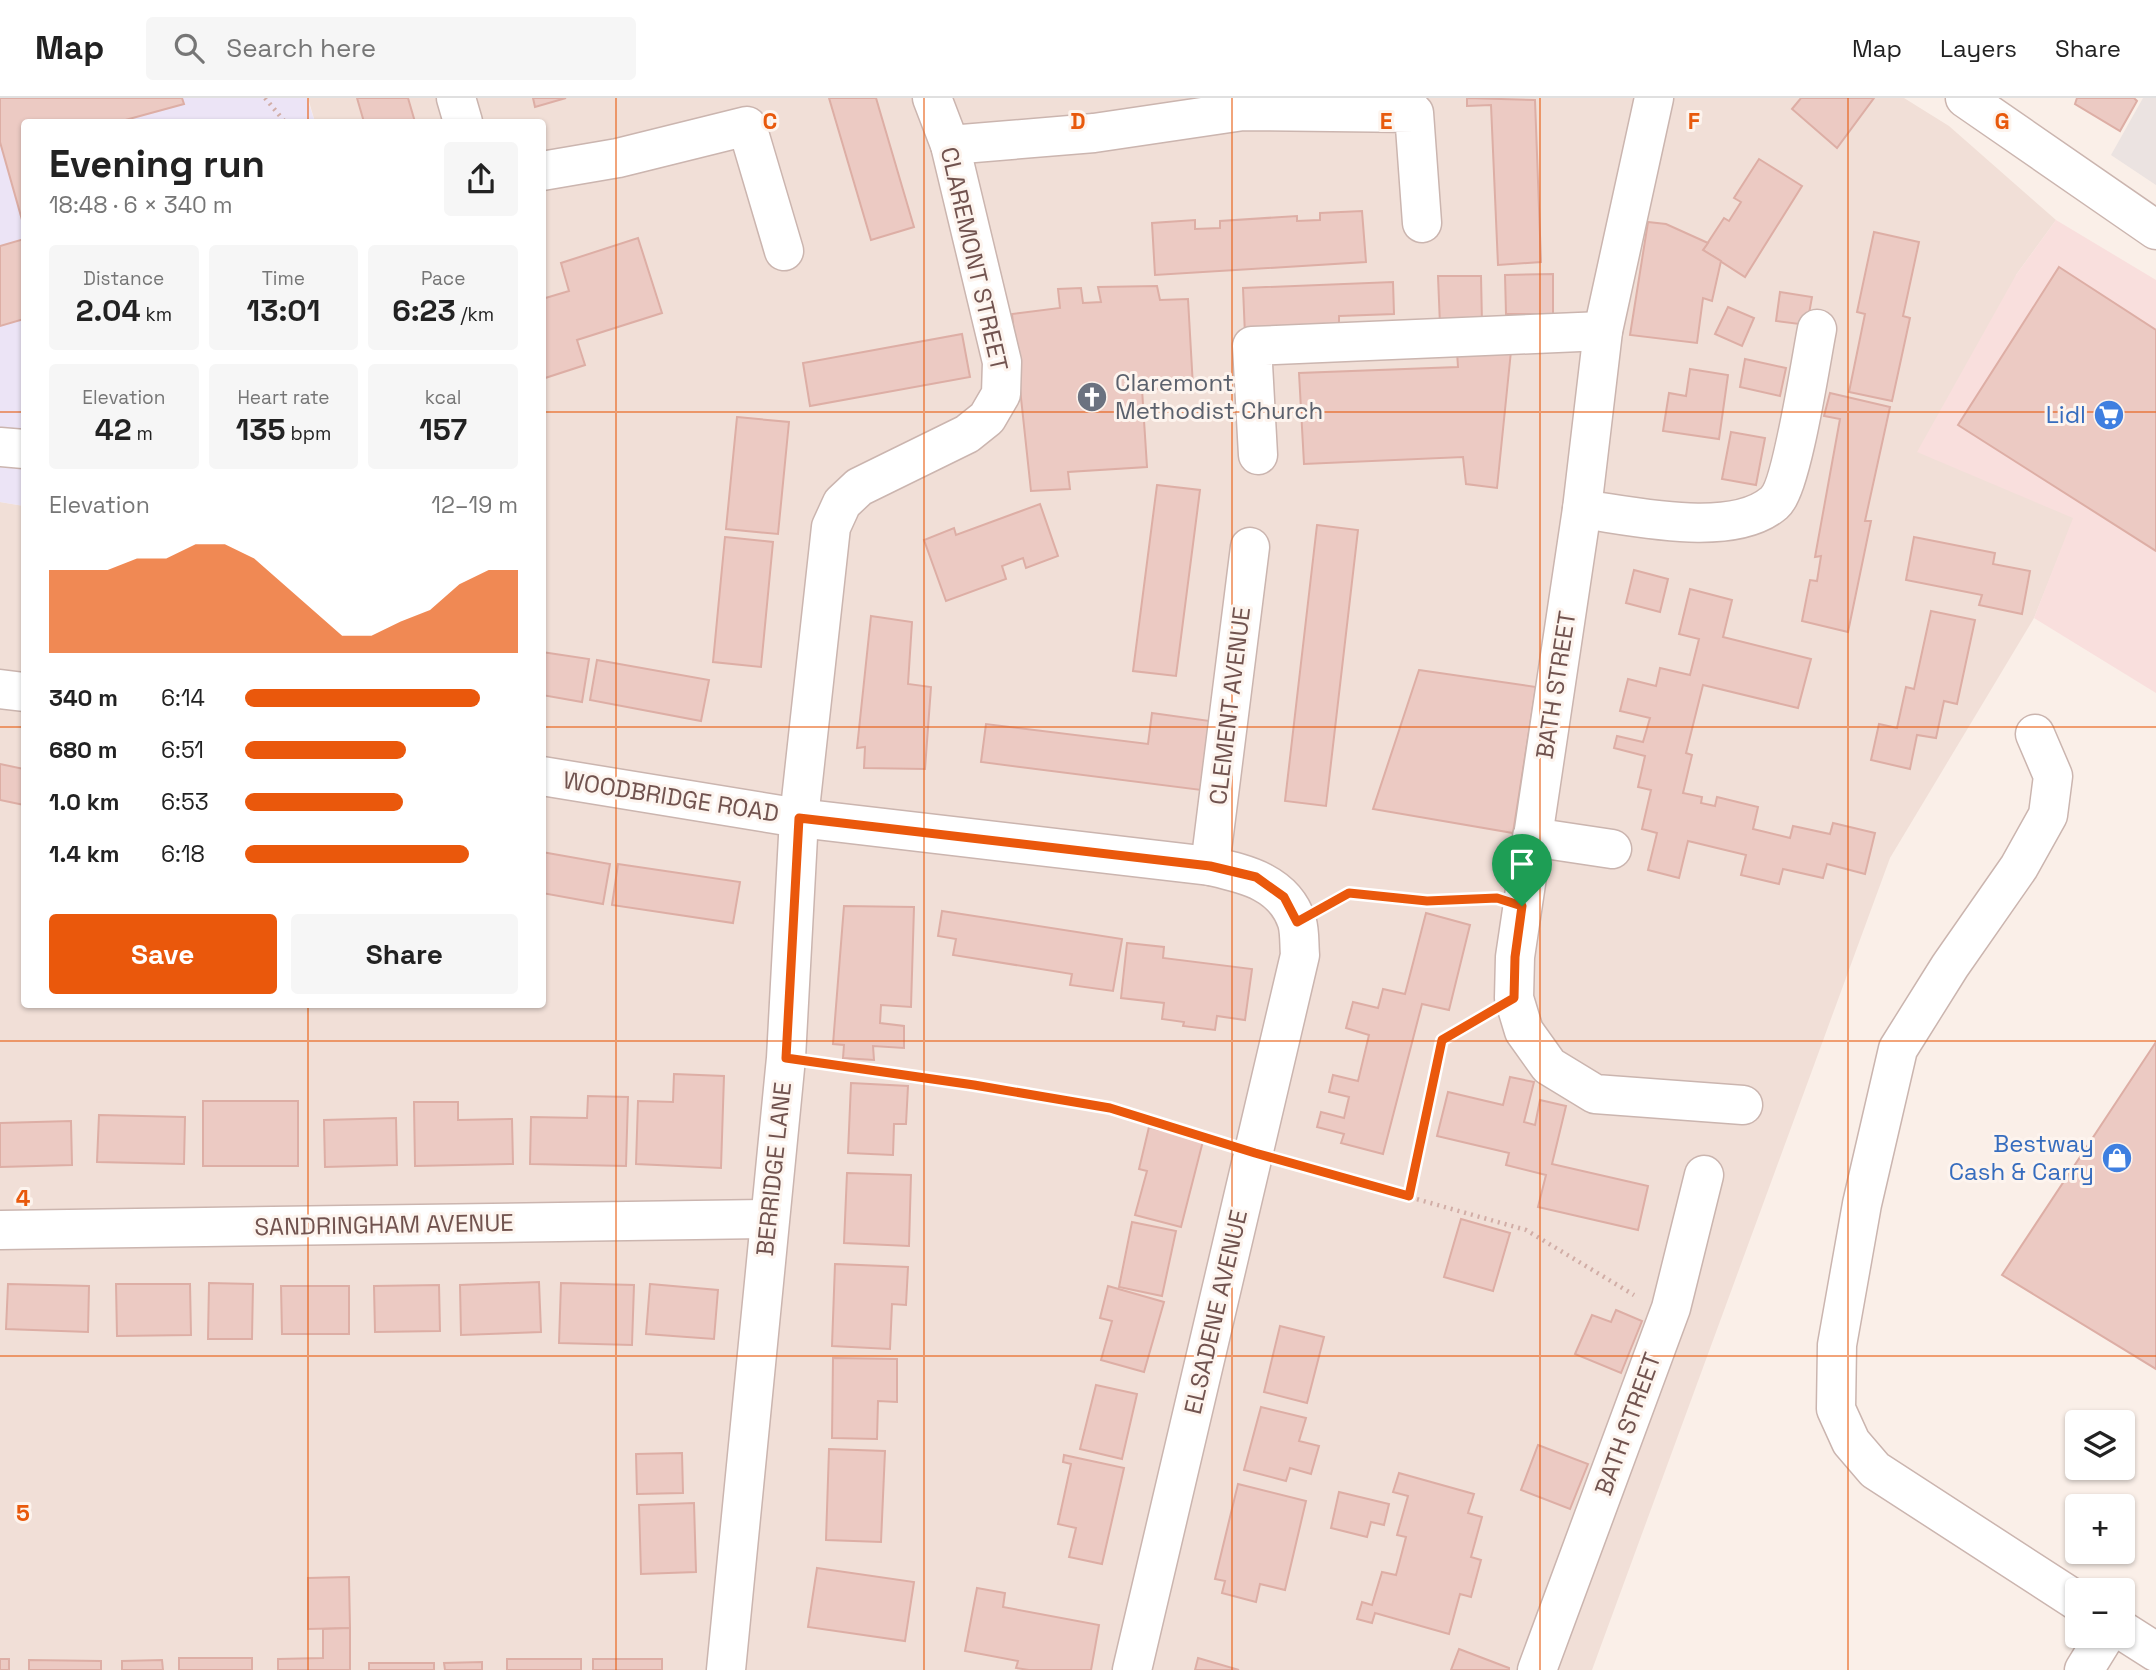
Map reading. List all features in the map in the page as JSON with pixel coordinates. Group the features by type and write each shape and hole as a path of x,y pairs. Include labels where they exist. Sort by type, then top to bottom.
{"street":[{"path":"456,98 462,119"},
{"name":"CLAREMONT STREET","path":"932,98 950,145 1002,362 1001,394 987,418"},
{"name":"BATH STREET","path":"1654,98 1603,331 1582,509 1515,957 1514,998 1524,1031 1549,1066 1595,1094 1743,1105"},
{"path":"1965,98 2156,230"},
{"path":"950,145 1094,133 1242,105 1414,113 1422,223"},
{"path":"546,170 618,158 747,126 784,251"},
{"path":"1582,509 1699,524 1746,518 1776,502 1788,478 1817,329"},
{"path":"1258,455 1252,346 1603,331"},
{"name":"BERRIDGE LANE","path":"732,1669 769,1219 786,1058 799,818 831,527 842,503 859,487 967,434 987,418"},
{"path":"0,447 21,449"},
{"name":"CLEMENT AVENUE","path":"1210,866 1250,547"},
{"path":"0,689 21,692"},
{"path":"2035,734 2053,776 2048,815 2019,867 1950,966 1898,1049 1862,1204 1840,1332 1836,1409 1851,1442 1875,1469 2065,1593"},
{"name":"WOODBRIDGE ROAD","path":"546,777 799,818 1210,866 1256,877 1284,897 1298,939"},
{"path":"1532,837 1612,849"},
{"name":"ELSADENE AVENUE","path":"1132,1670 1255,1153 1298,939"},
{"name":"BATH STREET","path":"1537,1670 1671,1308 1704,1175"},
{"name":"SANDRINGHAM AVENUE","path":"0,1230 769,1219"},
{"path":"2135,1639 2156,1652"},
{"path":"2084,1670 2098,1648"}],"path":[{"path":"265,98 282,119"},
{"path":"1298,939 1349,893 1427,901 1497,898 1522,906"},
{"path":"1409,1196 1442,1040 1514,998"},
{"path":"786,1058 1110,1108 1255,1153 1526,1230 1637,1296 1671,1308"}],"shaded area":[{"path":"0,98 307,98 314,119 21,119 21,506 0,502"},
{"path":"308,98 1904,98 1949,126 2056,220 2016,275 2074,518 2034,618 1890,858 1592,1670 0,1670 0,502 21,506 21,1008 546,1008 546,119 314,119"},
{"path":"2143,98 2156,98 2156,185 2111,155"},
{"path":"2056,220 2156,280 2156,693 2034,618 2073,518 1917,452 2016,275"}],"building":[{"path":"0,98 182,98 184,104 129,119 21,119 21,216 0,142"},
{"path":"357,98 408,98 414,119 363,119"},
{"path":"533,98 566,98 535,107"},
{"path":"829,98 876,98 914,227 871,240"},
{"path":"1467,98 1535,100 1541,262 1498,265 1491,105 1467,106"},
{"path":"1801,98 1874,98 1837,148 1792,109"},
{"path":"2077,98 2134,98 2137,101 2120,131 2075,104"},
{"path":"1759,159 1802,186 1745,277 1703,250 1724,218 1729,221 1741,202 1734,198"},
{"path":"1362,211 1366,262 1155,275 1152,223 1195,220 1195,229 1220,228 1220,221 1297,216 1297,221 1320,220 1320,213"},
{"path":"1648,222 1666,224 1708,243 1703,250 1721,261 1712,301 1703,298 1697,343 1630,335"},
{"path":"1874,232 1919,242 1903,316 1910,318 1892,401 1849,392 1865,314 1857,312"},
{"path":"638,238 662,313 577,340 585,365 546,378 546,298 569,291 561,263"},
{"path":"21,240 21,320 0,326 0,246"},
{"path":"2059,267 2156,330 2156,551 1958,425"},
{"path":"1553,274 1553,314 1506,314 1505,275"},
{"path":"1438,276 1481,276 1482,323 1440,325"},
{"path":"1393,282 1394,314 1339,316 1339,332 1245,335 1243,288"},
{"path":"1157,286 1160,300 1188,299 1193,387 1142,389 1147,467 1068,472 1070,489 1031,491 1012,314 1060,308 1058,289 1081,288 1083,303 1101,302 1098,287"},
{"path":"1780,292 1812,297 1807,325 1776,321"},
{"path":"1728,307 1754,318 1742,346 1715,334"},
{"path":"962,334 970,377 810,406 803,363"},
{"path":"1511,351 1497,488 1466,484 1463,457 1304,464 1299,373 1458,367 1457,352"},
{"path":"1745,359 1786,368 1780,396 1740,387"},
{"path":"1690,369 1728,375 1719,439 1663,431 1669,393 1686,396"},
{"path":"1830,393 1890,407 1865,521 1871,521 1848,632 1802,621 1810,580 1817,581 1821,556 1815,557 1840,419 1824,416"},
{"path":"737,417 789,422 778,534 726,529"},
{"path":"1731,432 1765,438 1756,485 1722,479"},
{"path":"1157,485 1200,490 1176,676 1133,671"},
{"path":"1040,504 1058,556 1026,568 1023,558 1002,566 1006,579 946,601 924,540 954,528 956,535"},
{"path":"1317,525 1358,530 1326,806 1285,801"},
{"path":"725,537 773,542 761,667 713,662"},
{"path":"1914,537 1995,553 1993,564 2030,571 2022,614 1979,605 1982,595 1906,580"},
{"path":"1634,570 1668,579 1660,612 1626,603"},
{"path":"1690,589 1732,600 1723,637 1811,659 1798,708 1703,685 1686,753 1692,755 1683,793 1702,797 1701,803 1715,806 1717,797 1758,807 1753,829 1790,838 1793,826 1830,834 1833,823 1875,833 1865,874 1827,864 1823,878 1783,869 1779,884 1741,875 1746,855 1688,841 1679,878 1648,870 1657,833 1642,829 1651,790 1638,787 1645,756 1614,748 1617,736 1643,742 1650,718 1620,711 1628,679 1656,686 1660,668 1690,675 1699,639 1679,634"},
{"path":"1931,611 1975,620 1957,704 1944,701 1936,738 1917,735 1910,769 1871,760 1879,724 1897,728 1906,687 1914,689"},
{"path":"871,616 912,622 908,684 931,687 925,769 864,768 865,747 857,748"},
{"path":"546,653 589,659 582,702 546,696"},
{"path":"597,660 709,680 701,721 590,700"},
{"path":"1419,670 1536,687 1513,833 1373,809"},
{"path":"1152,713 1210,721 1201,790 981,762 986,724 1148,744"},
{"path":"0,764 21,768 21,804 0,800"},
{"path":"546,853 610,864 603,904 546,894"},
{"path":"618,864 740,882 733,923 612,905"},
{"path":"844,906 914,907 911,1007 881,1005 880,1023 904,1026 904,1048 873,1046 874,1060 843,1058 844,1045 833,1044"},
{"path":"942,911 1122,939 1113,991 1070,985 1072,974 953,955 956,939 938,936"},
{"path":"1426,913 1470,925 1449,1010 1422,1004 1383,1154 1341,1143 1344,1134 1317,1127 1321,1112 1344,1118 1349,1097 1329,1092 1333,1075 1358,1081 1369,1035 1346,1028 1353,1002 1378,1008 1383,989 1405,994"},
{"path":"1127,943 1164,947 1163,958 1252,969 1245,1020 1217,1016 1215,1030 1183,1026 1184,1022 1162,1019 1164,1003 1121,998"},
{"name":"Bestway Cash & Carry","path":"2156,1042 2156,1369 2002,1275"},
{"path":"674,1074 724,1076 721,1168 636,1164 638,1101 673,1102"},
{"path":"1510,1077 1534,1082 1524,1122 1535,1125 1540,1100 1566,1106 1552,1164 1648,1186 1638,1230 1538,1207 1546,1175 1506,1165 1509,1153 1437,1136 1448,1092 1503,1105"},
{"path":"851,1083 908,1086 906,1124 894,1124 893,1155 848,1153"},
{"path":"588,1096 628,1097 626,1166 530,1164 531,1117 587,1118"},
{"path":"203,1101 298,1101 298,1166 203,1166"},
{"path":"414,1102 458,1102 458,1120 512,1119 513,1164 415,1166"},
{"path":"99,1115 185,1117 184,1164 97,1162"},
{"path":"396,1118 397,1165 325,1167 324,1120"},
{"path":"71,1121 72,1165 0,1167 0,1123"},
{"path":"1149,1127 1203,1141 1181,1227 1135,1215 1147,1171 1139,1169"},
{"path":"847,1173 911,1175 909,1246 844,1243"},
{"path":"1461,1219 1510,1233 1493,1291 1444,1277"},
{"path":"1132,1222 1176,1231 1162,1296 1119,1287"},
{"path":"835,1264 908,1267 906,1305 892,1304 890,1349 832,1346"},
{"path":"539,1282 541,1332 461,1335 460,1285"},
{"path":"209,1283 253,1284 252,1339 208,1339"},
{"path":"561,1283 634,1285 632,1345 559,1343"},
{"path":"8,1284 89,1286 88,1332 6,1329"},
{"path":"116,1284 190,1284 191,1335 117,1336"},
{"path":"650,1284 718,1290 714,1339 646,1334"},
{"path":"439,1285 440,1331 375,1332 374,1286"},
{"path":"281,1286 349,1286 349,1334 282,1334"},
{"path":"1108,1286 1164,1302 1144,1372 1101,1360 1112,1321 1100,1318"},
{"path":"1616,1310 1642,1321 1621,1373 1575,1354 1592,1315 1611,1322"},
{"path":"1280,1326 1324,1337 1307,1403 1264,1392"},
{"path":"833,1358 897,1359 897,1402 878,1401 877,1439 832,1438"},
{"path":"1096,1385 1137,1394 1122,1459 1080,1449"},
{"path":"1261,1407 1306,1418 1299,1441 1319,1446 1311,1474 1290,1468 1286,1481 1244,1470"},
{"path":"1538,1445 1588,1464 1570,1509 1521,1490"},
{"path":"829,1449 885,1451 881,1542 826,1540"},
{"path":"682,1453 683,1493 637,1494 636,1454"},
{"path":"1064,1455 1124,1468 1102,1564 1069,1557 1076,1528 1058,1524 1071,1464 1063,1462"},
{"path":"1399,1473 1474,1494 1468,1513 1482,1517 1471,1557 1481,1560 1471,1597 1460,1594 1449,1634 1375,1613 1372,1623 1357,1619 1362,1602 1372,1605 1382,1572 1396,1575 1406,1537 1397,1535 1408,1496 1393,1492"},
{"path":"1238,1484 1306,1501 1285,1590 1260,1584 1256,1602 1222,1593 1225,1581 1215,1579"},
{"path":"1339,1492 1389,1504 1384,1525 1371,1522 1367,1537 1331,1528"},
{"path":"694,1503 696,1572 641,1574 639,1505"},
{"path":"817,1568 914,1582 905,1641 808,1627"},
{"path":"349,1577 350,1628 308,1629 308,1578"},
{"path":"977,1588 1005,1593 1003,1607 1099,1625 1091,1670 1029,1670 1016,1668 1018,1661 965,1651"},
{"path":"350,1628 350,1670 278,1670 278,1659 323,1658 323,1629"},
{"path":"1459,1649 1509,1668 1509,1670 1451,1670"},
{"path":"179,1658 252,1658 252,1670 179,1670"},
{"path":"1198,1658 1239,1670 1195,1670"},
{"path":"0,1659 9,1659 9,1670 0,1670"},
{"path":"507,1659 581,1659 581,1670 507,1670"},
{"path":"593,1659 662,1659 662,1670 593,1670"},
{"path":"29,1660 101,1661 101,1670 29,1670"},
{"path":"162,1660 163,1670 122,1670 122,1661"},
{"path":"482,1662 482,1670 445,1670 444,1663"},
{"path":"369,1663 434,1663 434,1670 369,1670"}],"place":[{"name":"Claremont Methodist Church","path":"1092,397"},
{"name":"Lidl","path":"2109,415"},
{"name":"Bestway Cash & Carry","path":"2117,1158"}],"route":[{"path":"799,818 1210,866 1256,877 1284,897 1297,922 1349,893 1427,901 1497,898 1522,906 1515,957 1514,998 1442,1040 1409,1196 1255,1153 1110,1108 786,1058 799,818"}]}
